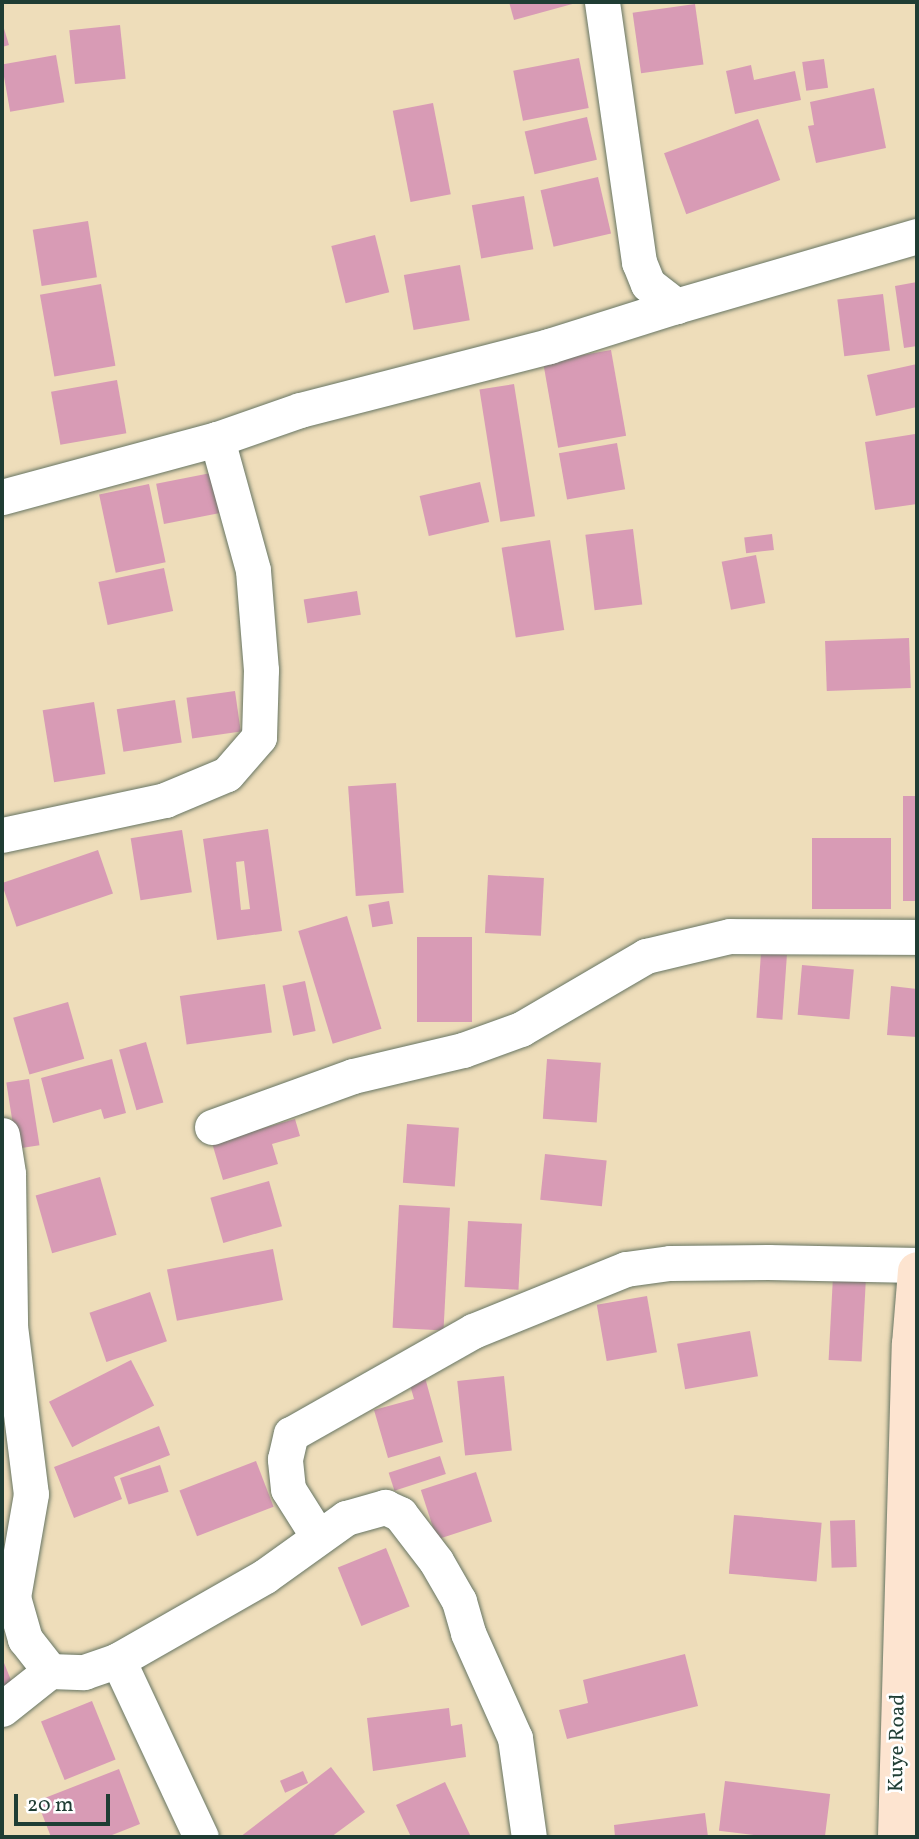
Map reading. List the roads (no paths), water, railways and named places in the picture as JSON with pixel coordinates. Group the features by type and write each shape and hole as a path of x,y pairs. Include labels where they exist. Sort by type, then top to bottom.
{"street":[{"path":"602,2 639,262 648,284 676,306"},
{"path":"2,497 217,439 300,410 549,346 917,236"},
{"path":"2,835 165,800 228,774 259,737 261,670 253,570 217,439"},
{"path":"212,1127 353,1076 463,1050 521,1029 646,956 730,936 917,937"},
{"path":"2,1135 8,1174 10,1326 31,1494 13,1597 24,1639 50,1671"},
{"path":"317,1535 288,1489 285,1459 292,1434 424,1356 541,1301 626,1269 670,1263 917,1265"},
{"name":"Kuye Road","path":"897,1837 917,1272"},
{"path":"2,1709 50,1671 84,1672 118,1660 265,1576 317,1535 346,1518 384,1507 400,1514 436,1561 459,1601 515,1738 529,1837"},
{"path":"118,1660 201,1837"}]}
